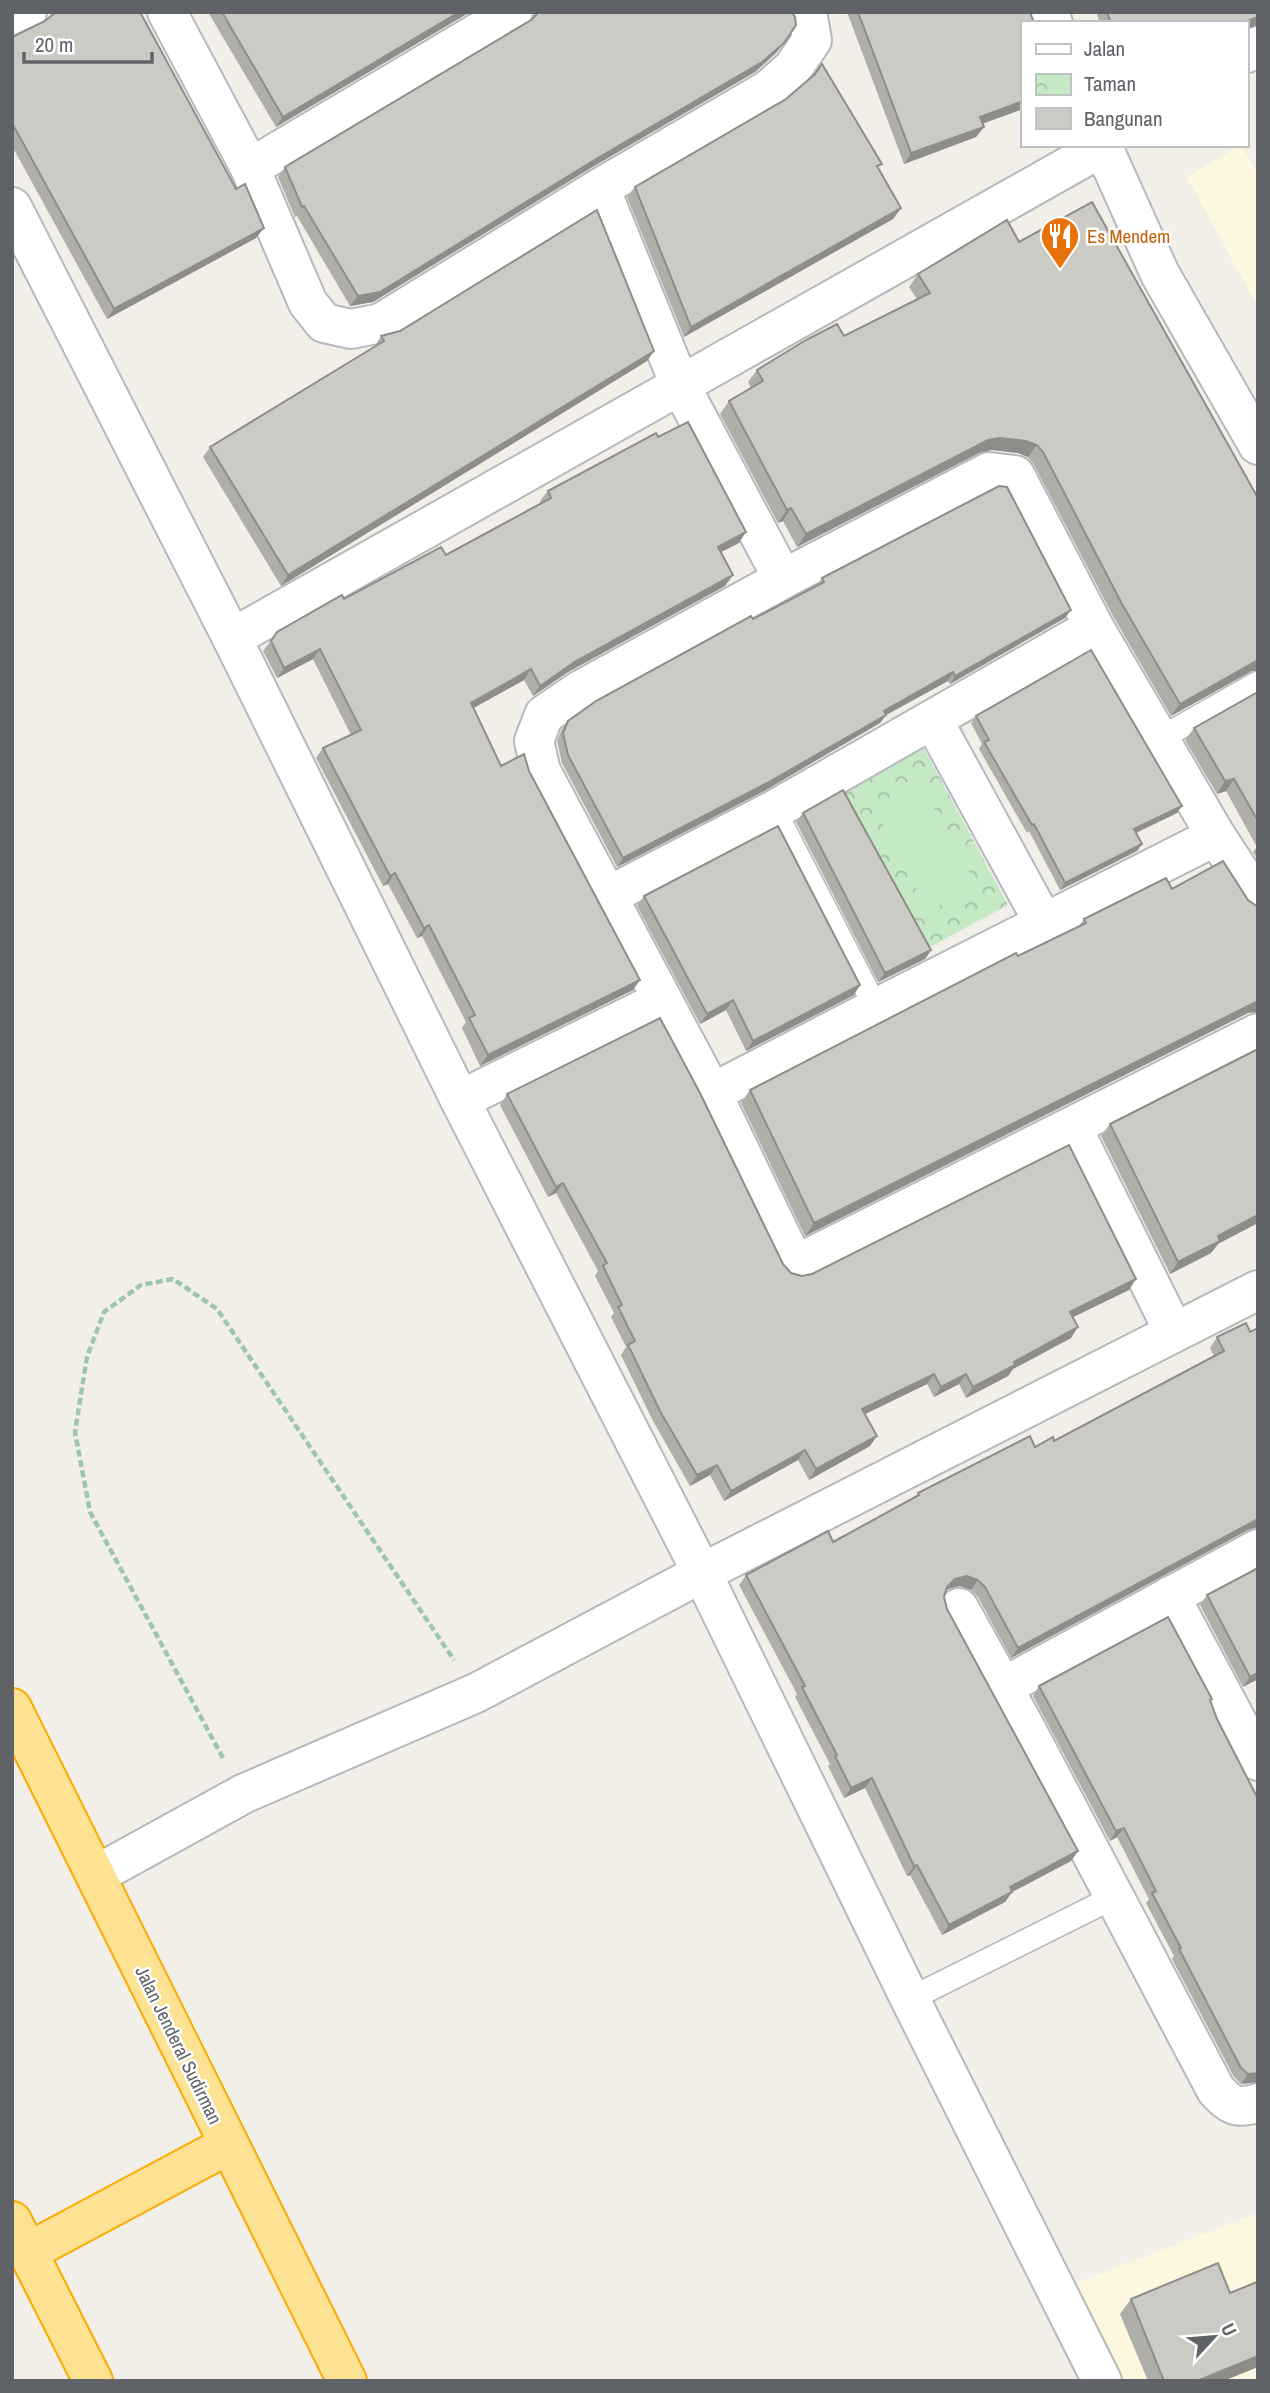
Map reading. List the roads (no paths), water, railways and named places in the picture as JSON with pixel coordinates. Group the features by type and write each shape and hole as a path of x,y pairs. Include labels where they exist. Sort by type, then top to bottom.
{"highway":[{"name":"Jalan Jenderal Sudirman","path":"12,1708 347,2381"},
{"path":"93,2381 20,2236 228,2145"}],"street":[{"path":"12,20 27,12"},
{"path":"167,12 250,168 308,303 324,323 351,329 381,323 600,188 768,90 793,68 812,40 807,12"},
{"path":"250,168 513,12"},
{"path":"232,638 1102,147"},
{"path":"1104,147 1160,274 1258,445"},
{"path":"600,188 680,385 783,579"},
{"path":"12,207 232,638 460,1100 702,1573 910,1999 1102,2381"},
{"path":"1258,900 1216,836 1094,627 1014,475 989,472 783,579 579,691 544,715 534,741 541,771 712,1093 795,1265 1258,1034"},
{"path":"608,896 774,810 1094,627"},
{"path":"933,720 1044,923"},
{"path":"712,1093 1216,836"},
{"path":"460,1100 662,1000"},
{"path":"1072,1127 1174,1332"},
{"path":"96,1875 243,1794 476,1693 702,1573 1258,1290"},
{"path":"1003,1687 1258,1549"},
{"path":"1170,1596 1258,1761"},
{"path":"959,1608 1216,2090 1230,2104 1244,2107 1258,2102"}],"lane":[{"path":"1160,738 1258,683"},
{"path":"774,810 876,1008"},
{"path":"910,1999 1114,1897"}],"place":[{"name":"Es Mendem","path":"1060,270"}]}
